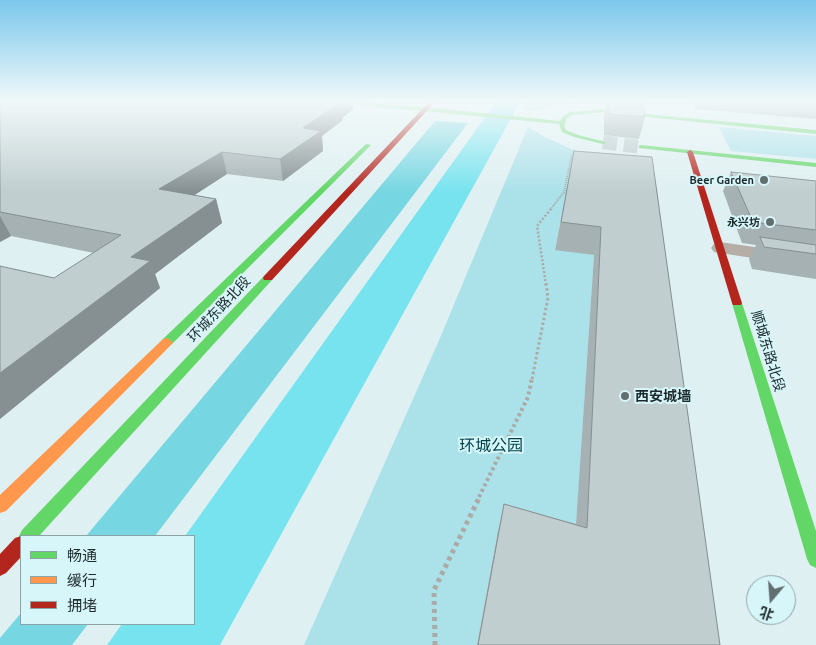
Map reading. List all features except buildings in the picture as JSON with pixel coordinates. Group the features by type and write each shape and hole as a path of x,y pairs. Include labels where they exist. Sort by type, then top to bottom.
{"main road":[{"name":"环城东路北段","path":"29,535 404,132"},
{"path":"567,132 603,142"},
{"name":"环城东路北段","path":"0,506 378,135"},
{"path":"641,147 816,165"},
{"name":"顺城东路北段","path":"690,152 816,559"},
{"path":"0,567 20,545"}],"street":[{"path":"720,248 816,262"}],"path":[{"path":"435,645 434,590 528,397 548,298 537,226 564,192 576,136"}],"green space":[{"name":"环城公园","path":"526,132 537,132 582,154 562,213 555,249 594,255 574,559 497,536 477,645 304,645 440,338"},
{"path":"722,132 774,132 816,136 816,159 731,151"}],"shaded area":[{"path":"426,132 461,132 156,535 87,535"},
{"path":"474,132 503,132 220,645 107,645 121,625 195,625 195,535 186,535"},
{"path":"20,614 20,625 87,625 72,645 0,645 0,638"}],"tunnel":[{"path":"603,142 641,147"}],"traffic: fast":[{"path":"567,132 603,142"},
{"path":"167,342 368,145"},
{"path":"641,147 816,165"},
{"path":"29,535 268,278"},
{"path":"737,303 816,559"}],"traffic: slow":[{"path":"0,506 167,342"}],"traffic: jam":[{"path":"268,278 404,132"},
{"path":"690,152 737,303"},
{"path":"0,567 20,545"}],"place":[{"name":"Beer Garden","path":"764,180"},
{"name":"永兴坊","path":"770,222"},
{"name":"西安城墙","path":"625,396"}]}
